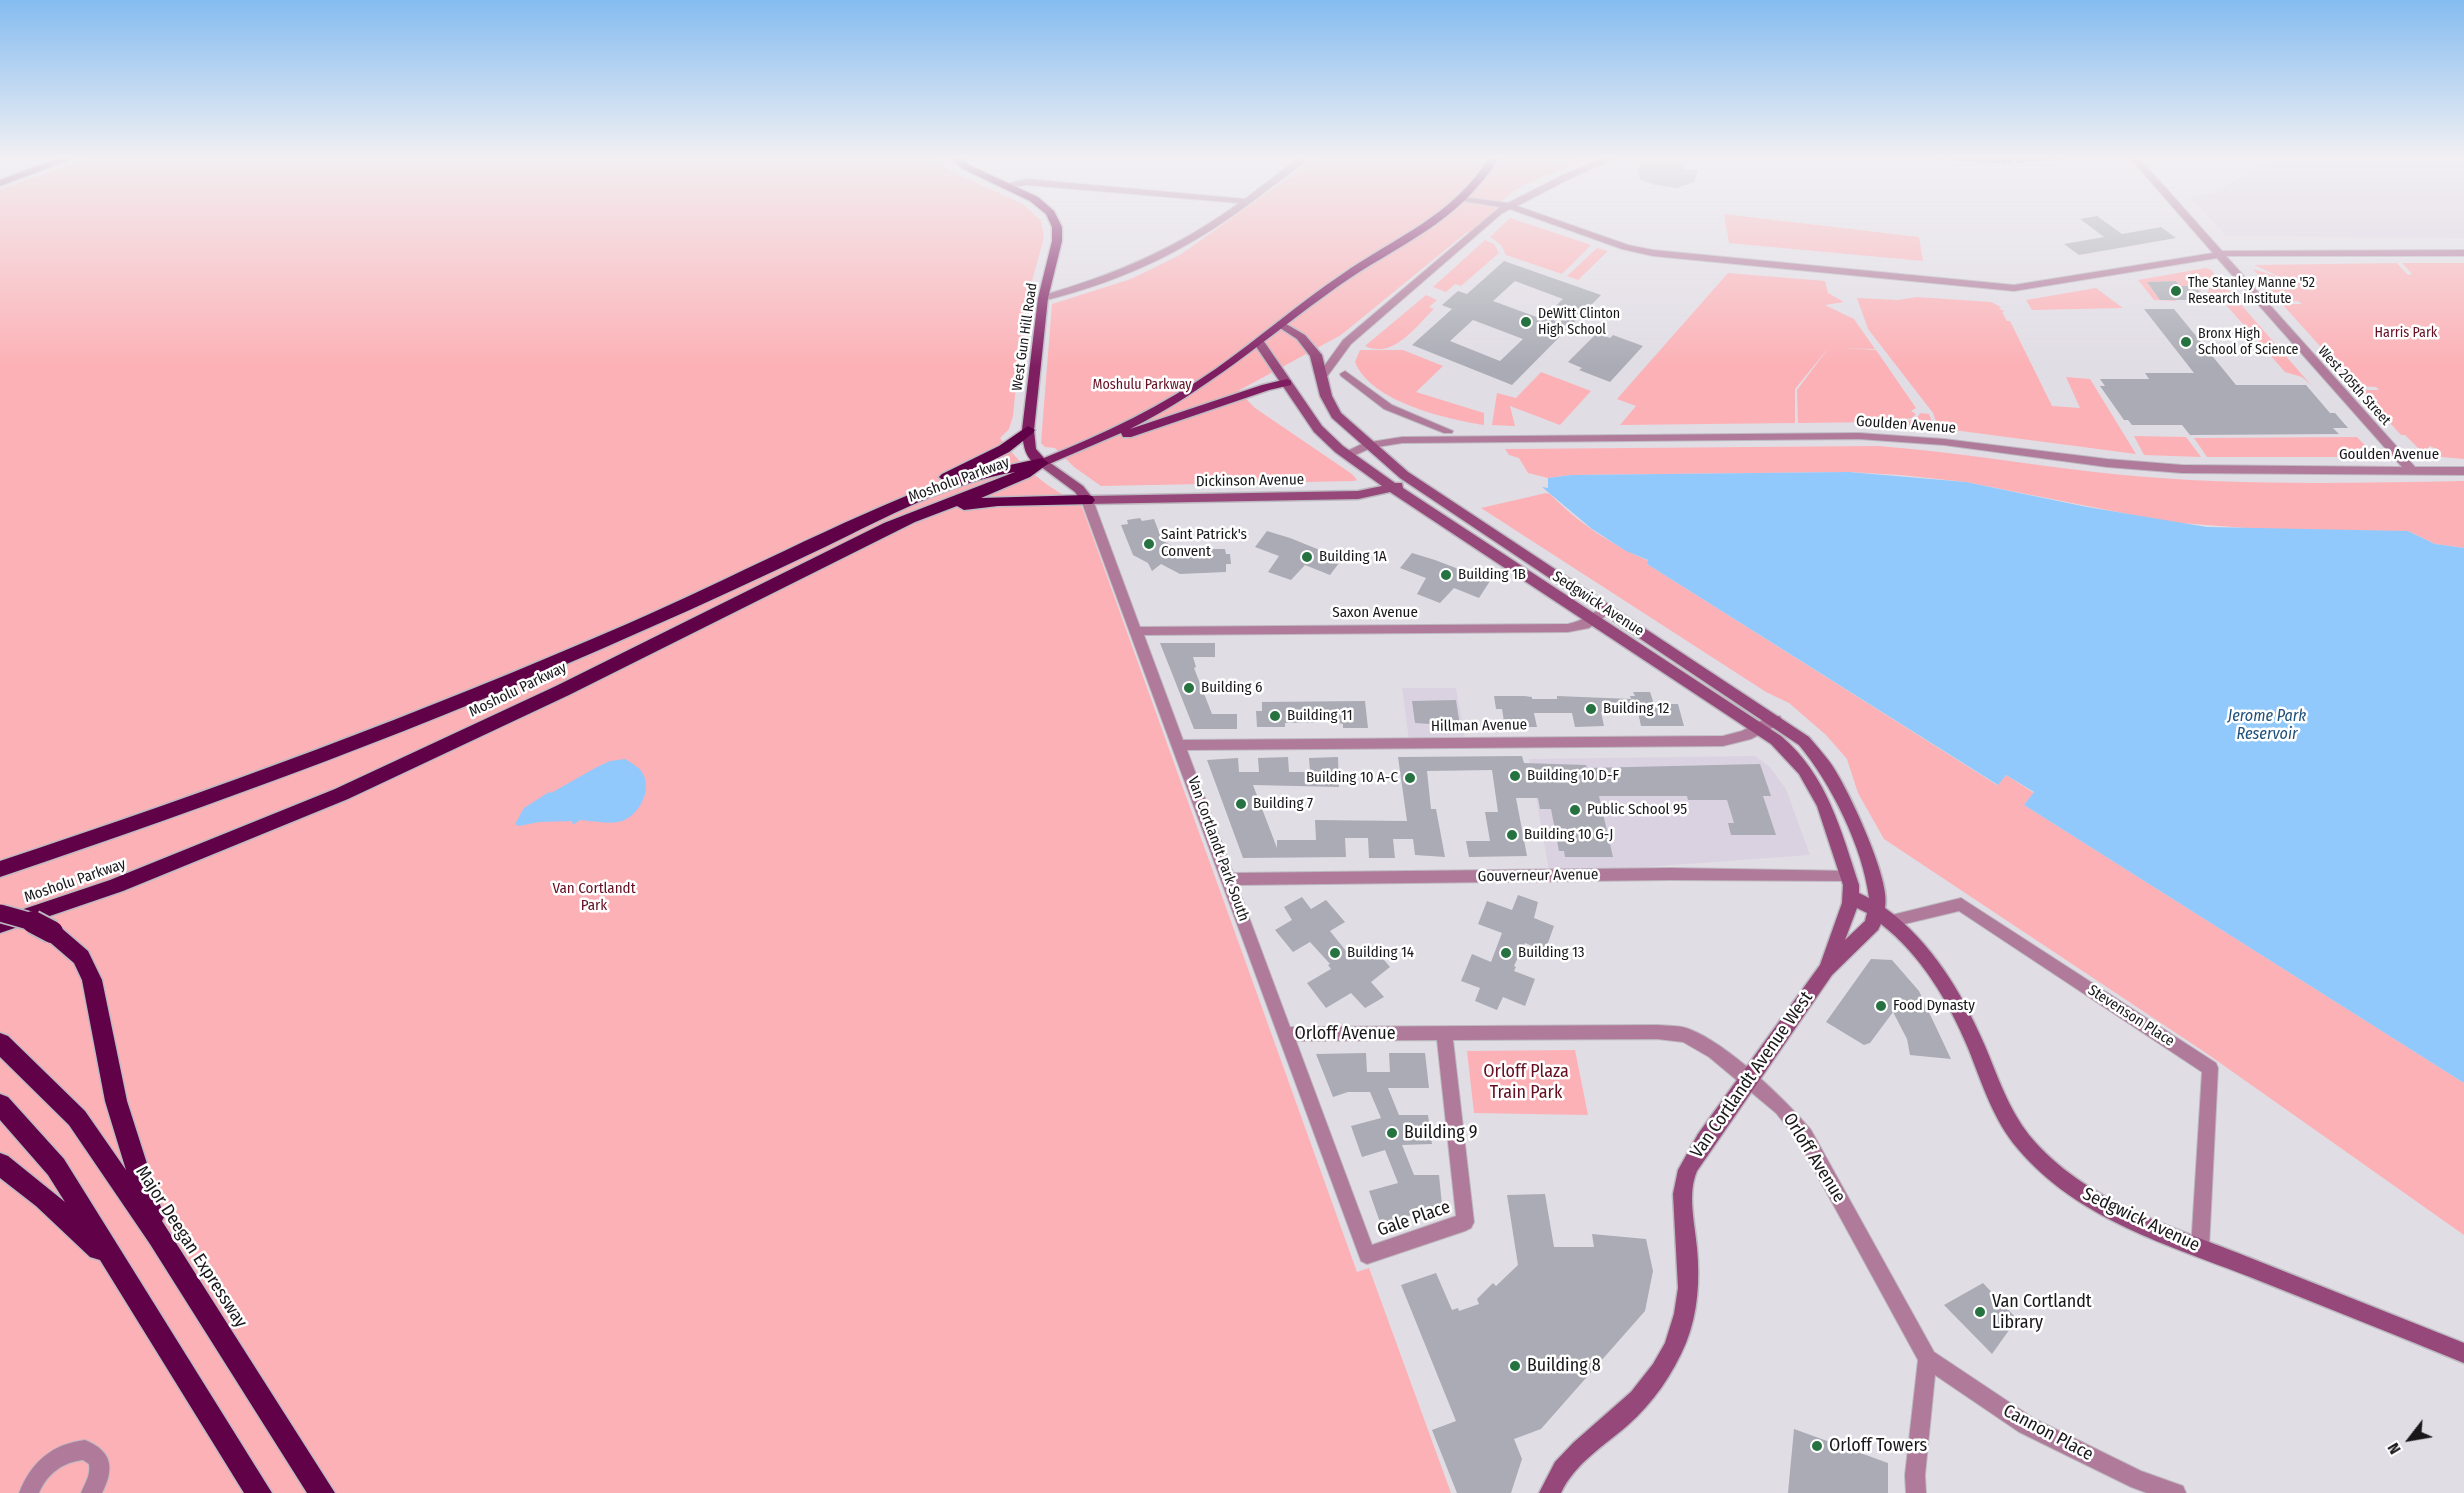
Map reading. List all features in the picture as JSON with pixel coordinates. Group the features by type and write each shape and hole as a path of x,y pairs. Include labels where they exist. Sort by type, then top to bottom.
{"highway":[{"path":"903,512 922,490 1004,449 1028,430"},
{"name":"Mosholu Parkway","path":"0,869 235,788 462,700 1014,466 1042,463"},
{"path":"903,512 988,501 1087,500"},
{"name":"Mosholu Parkway","path":"0,925 167,867 335,798 903,512"},
{"path":"0,913 19,917 52,932 81,957 92,980 116,1101 158,1236"},
{"name":"Major Deegan Expressway","path":"0,1043 77,1118 158,1236 322,1493"},
{"path":"0,1104 56,1167 260,1493"},
{"path":"0,1164 44,1198 117,1266"}],"main road":[{"name":"West Gun Hill Road","path":"1042,463 1032,454 1028,430 1043,298 1057,241 1057,228"},
{"name":"Mosholu Parkway","path":"1042,463 1098,441 1201,383 1353,271 1421,228"},
{"name":"Sedgwick Avenue","path":"1281,324 1309,345 1318,360 1332,410 1340,420 1412,481 1804,741 1834,779 1873,879 1884,916"},
{"name":"Sedgwick Avenue","path":"1259,342 1323,435 1347,455 1393,488 1783,745 1810,774 1848,875 1852,897 1884,916 1926,961 1954,1002 1970,1031 1998,1106 2017,1134 2037,1157 2090,1198 2200,1248 2464,1353"},
{"path":"1098,441 1137,431 1274,385 1287,383"},
{"name":"Van Cortlandt Park South","path":"1042,463 1080,489 1087,500"},
{"name":"Dickinson Avenue","path":"1087,500 1358,495 1393,488 1412,481"},
{"name":"Van Cortlandt Avenue West","path":"1826,970 1852,897"},
{"name":"Van Cortlandt Avenue West","path":"1550,1493 1562,1470 1580,1450 1622,1415 1645,1392 1672,1350 1683,1321 1687,1289 1688,1248 1683,1203 1685,1179 1704,1140 1826,970 1884,916"}],"street":[{"path":"1043,298 1096,283 1168,253 1211,228"},
{"path":"1322,376 1347,342 1480,228"},
{"path":"1571,228 1625,247 1653,253 2014,288 2218,254 2464,253"},
{"name":"West 205th Street","path":"2195,228 2411,470"},
{"path":"1345,374 1388,407 1448,431"},
{"name":"Goulden Avenue","path":"1347,455 1368,445 1410,440 1859,436 1944,442 2107,463 2173,468 2464,471"},
{"name":"Van Cortlandt Park South","path":"1087,500 1138,631 1367,1255"},
{"name":"Saxon Avenue","path":"1138,631 1568,628 1585,625 1608,610"},
{"name":"Hillman Avenue","path":"1179,745 1724,741 1760,730 1774,720"},
{"name":"Gouverneur Avenue","path":"1228,879 1671,874 1848,875"},
{"name":"Stevenson Place","path":"1884,916 1961,904 2210,1068 2200,1248"},
{"name":"Gale Place","path":"1367,1255 1465,1222 1444,1033"},
{"name":"Orloff Avenue","path":"1286,1035 1678,1033 1705,1045 1782,1108 1799,1127 1927,1359"},
{"path":"1916,1493 1915,1475 1927,1359"},
{"name":"Cannon Place","path":"1927,1359 2026,1425 2138,1480 2176,1493"},
{"path":"29,1493 36,1477 51,1461 63,1454 85,1450 98,1458 100,1468 91,1493"}],"shaded area":[{"path":"2218,228 2464,228 2464,238 2226,236"},
{"path":"1402,688 1456,688 1465,739 1409,740"},
{"path":"1755,756 1770,767 1786,789 1810,855 1577,872 1549,870 1529,759"}],"green space":[{"name":"Van Cortlandt Park","path":"0,228 1042,228 1044,237 1023,314 1013,416 1009,429 1000,438 1036,476 1081,504 1357,1272 1369,1268 1451,1493 0,1493"},
{"name":"Moshulu Parkway","path":"1218,228 1477,228 1466,233 1341,335 1238,391 1255,408 1352,474 1357,480 1101,486 1074,467 1055,448 1045,447 1041,443 1052,304 1131,279 1180,255"},
{"path":"1500,228 1539,228 1591,245 1562,274 1506,255 1501,245 1490,237"},
{"path":"1726,228 1840,228 1919,237 1923,261 1729,243"},
{"path":"1485,240 1494,244 1499,253 1461,286 1455,284 1446,292 1433,287"},
{"path":"1597,248 1608,251 1578,280 1567,276"},
{"name":"Harris Park","path":"2397,263 2408,275 2412,274 2402,263 2464,263 2464,459 2432,456 2438,450 2430,446 2423,453 2405,435 2401,435 2360,390 2379,390 2376,387 2356,386 2282,304 2302,304 2298,301 2278,300 2253,269 2282,278 2254,265"},
{"path":"2206,268 2221,281 2205,284 2200,292 2195,286 2180,286 2176,281 2147,282 2157,296 2172,296 2176,301 2154,300 2138,280"},
{"path":"1728,273 1825,281 1828,293 1844,302 1825,305 1854,319 1875,349 1842,348 1876,350 1916,408 1911,411 1916,414 1912,418 1879,423 1916,420 1920,413 1929,414 1935,429 1877,424 1878,422 1798,423 1797,390 1830,346 1795,389 1795,423 1620,425 1636,406 1617,399"},
{"path":"2224,285 2311,385 2302,377 2285,372 2220,298 2211,298 2208,295 2209,288"},
{"path":"2096,288 2123,308 2032,310 2026,300"},
{"path":"1426,295 1437,300 1429,307 1434,309 1412,332 1385,349 1365,346"},
{"path":"1917,297 1991,302 2001,307 1999,309 2005,311 2002,312 2007,321 2010,321 2052,406 2080,408 2066,377 2090,379 2136,454 1938,428 1933,413 1868,329 1857,298 1898,300"},
{"path":"1360,350 1403,350 1443,366 1416,392 1484,413 1484,425 1431,413 1393,398 1364,376 1355,362"},
{"path":"1541,372 1591,391 1560,425 1510,406 1515,426 1492,425 1497,393 1516,398"},
{"path":"2134,436 2186,437 2201,457 2144,455"},
{"path":"2357,437 2376,457 2207,457 2194,438"},
{"path":"1878,446 2092,472 2208,481 2293,483 2464,481 2464,548 2435,544 2408,531 2272,530 2168,522 1966,482 1900,475 1849,472 1571,475 1548,478 1528,473 1519,458 1509,455 1505,449"},
{"path":"1546,493 1596,532 1649,561 1647,564 1997,785 2006,775 2034,793 2024,805 2464,1083 2464,1235 2206,1053 1884,839 1858,793 1847,759 1826,735 1789,703 1766,692 1481,508"},
{"name":"Orloff Plaza Train Park","path":"1575,1050 1588,1115 1474,1113 1467,1051"}],"water":[{"name":"Jerome Park Reservoir","path":"1849,472 1966,482 2087,507 2207,527 2408,531 2435,544 2464,548 2464,1083 2024,805 2034,792 2006,775 1998,785 1647,564 1648,560 1626,551 1592,529 1542,487 1548,488 1548,478 1571,475"},
{"path":"625,759 642,772 646,788 637,810 625,820 609,823 580,820 573,825 572,821 539,822 519,826 515,824 524,808 549,792 610,761"}],"building":[{"path":"2092,228 2113,228 2122,234 2162,228 2176,238 2079,255 2064,244 2104,237"},
{"name":"DeWitt Clinton High School","path":"1504,261 1601,295 1512,385 1412,345 1452,309 1442,305 1458,291 1467,294","holes":["1515,281 1563,299 1542,319 1493,301","1473,320 1523,339 1500,361 1450,341"]},
{"name":"The Stanley Manne '52 Research Institute","path":"2176,281 2180,286 2195,286 2206,300 2160,300 2147,282"},
{"name":"Bronx High School of Science","path":"2144,309 2174,309 2236,385 2306,385 2330,413 2335,413 2348,428 2333,428 2339,434 2190,435 2182,425 2132,425 2128,420 2124,420 2100,386 2105,386 2100,379 2149,379 2145,373 2194,373"},
{"path":"1597,333 1610,338 1613,335 1643,346 1610,382 1579,370 1582,368 1568,362"},
{"name":"Saint Patrick's Convent","path":"1140,518 1142,521 1154,519 1162,540 1177,549 1225,549 1226,554 1230,554 1231,564 1226,564 1226,572 1180,574 1161,564 1152,571 1148,563 1133,555 1121,525 1128,524 1127,520"},
{"name":"Building 1A","path":"1267,531 1342,559 1330,575 1305,565 1291,580 1268,572 1279,556 1255,547"},
{"name":"Building 1B","path":"1412,553 1490,581 1479,598 1454,588 1440,603 1417,594 1426,578 1400,568"},
{"name":"Building 6","path":"1160,643 1215,643 1215,657 1193,657 1196,667 1194,668 1212,714 1237,714 1237,729 1194,729"},
{"name":"Building 12","path":"1633,692 1650,692 1654,704 1678,704 1684,726 1641,726 1638,712 1601,712 1604,726 1575,727 1572,713 1534,713 1537,727 1505,727 1502,709 1496,709 1494,696 1524,696 1532,697 1532,699 1557,699 1557,696 1631,699 1630,696 1635,696"},
{"path":"1456,700 1460,726 1415,723 1412,701"},
{"name":"Building 11","path":"1365,701 1368,728 1343,728 1343,724 1333,722 1285,723 1285,727 1257,727 1256,711 1262,711 1262,702"},
{"path":"1522,756 1524,763 1586,765 1587,768 1760,764 1771,796 1763,796 1776,835 1731,835 1728,823 1734,823 1727,800 1688,800 1687,796 1599,796 1613,857 1565,857 1564,851 1559,851 1551,809 1540,809 1538,798 1516,798 1527,856 1469,857 1466,841 1490,841 1485,812 1498,812 1492,770 1427,771 1431,809 1436,809 1445,857 1415,855 1413,839 1393,839 1395,858 1369,858 1368,838 1345,838 1346,857 1243,858 1207,760 1238,758 1239,772 1259,772 1258,758 1288,757 1289,772 1310,772 1309,758 1338,757 1339,787 1253,785 1277,848 1277,840 1316,840 1315,820 1407,821 1398,757"},
{"name":"Building 13","path":"1518,895 1538,902 1534,918 1554,926 1545,951 1525,943 1514,966 1516,967 1514,971 1535,979 1525,1006 1503,997 1497,1010 1475,1001 1480,988 1461,981 1472,954 1491,962 1502,933 1478,924 1487,901 1512,910"},
{"name":"Building 14","path":"1302,897 1311,909 1326,900 1345,922 1330,931 1350,956 1372,946 1390,967 1371,982 1384,997 1365,1008 1351,993 1326,1008 1307,983 1331,969 1328,965 1330,964 1310,942 1293,952 1275,930 1292,920 1284,907"},
{"name":"Food Dynasty","path":"1871,959 1892,960 1919,991 1951,1059 1910,1055 1907,1039 1893,1012 1870,1043 1864,1045 1826,1022"},
{"name":"Building 9","path":"1366,1053 1367,1072 1390,1072 1389,1053 1425,1053 1429,1088 1388,1088 1399,1115 1428,1115 1432,1144 1402,1145 1414,1175 1439,1175 1442,1205 1381,1225 1369,1191 1398,1183 1385,1150 1362,1157 1351,1126 1381,1118 1370,1092 1348,1092 1333,1097 1316,1054"},
{"name":"Building 8","path":"1545,1194 1554,1247 1594,1247 1592,1234 1646,1239 1653,1271 1645,1311 1541,1429 1514,1439 1522,1459 1511,1493 1457,1493 1432,1430 1456,1421 1401,1285 1436,1273 1452,1310 1458,1308 1459,1311 1479,1304 1477,1299 1493,1283 1496,1286 1518,1265 1507,1195"},
{"name":"Van Cortlandt Library","path":"1983,1283 2017,1319 1992,1354 1944,1305"},
{"name":"Orloff Towers","path":"1794,1429 1888,1463 1888,1493 1788,1493"}],"place":[{"name":"The Stanley Manne '52 Research Institute","path":"2176,291"},
{"name":"DeWitt Clinton High School","path":"1526,322"},
{"name":"Bronx High School of Science","path":"2186,342"},
{"name":"Saint Patrick's Convent","path":"1149,544"},
{"name":"Building 1A","path":"1307,557"},
{"name":"Building 1B","path":"1446,575"},
{"name":"Building 6","path":"1189,688"},
{"name":"Building 12","path":"1591,709"},
{"name":"Building 11","path":"1275,716"},
{"name":"Building 10 D-F","path":"1515,776"},
{"name":"Building 10 A-C","path":"1410,778"},
{"name":"Building 7","path":"1241,804"},
{"name":"Public School 95","path":"1575,810"},
{"name":"Building 10 G-J","path":"1512,835"},
{"name":"Building 14","path":"1335,953"},
{"name":"Building 13","path":"1506,953"},
{"name":"Food Dynasty","path":"1881,1006"},
{"name":"Building 9","path":"1392,1133"},
{"name":"Van Cortlandt Library","path":"1980,1312"},
{"name":"Building 8","path":"1515,1366"},
{"name":"Orloff Towers","path":"1817,1446"}]}
